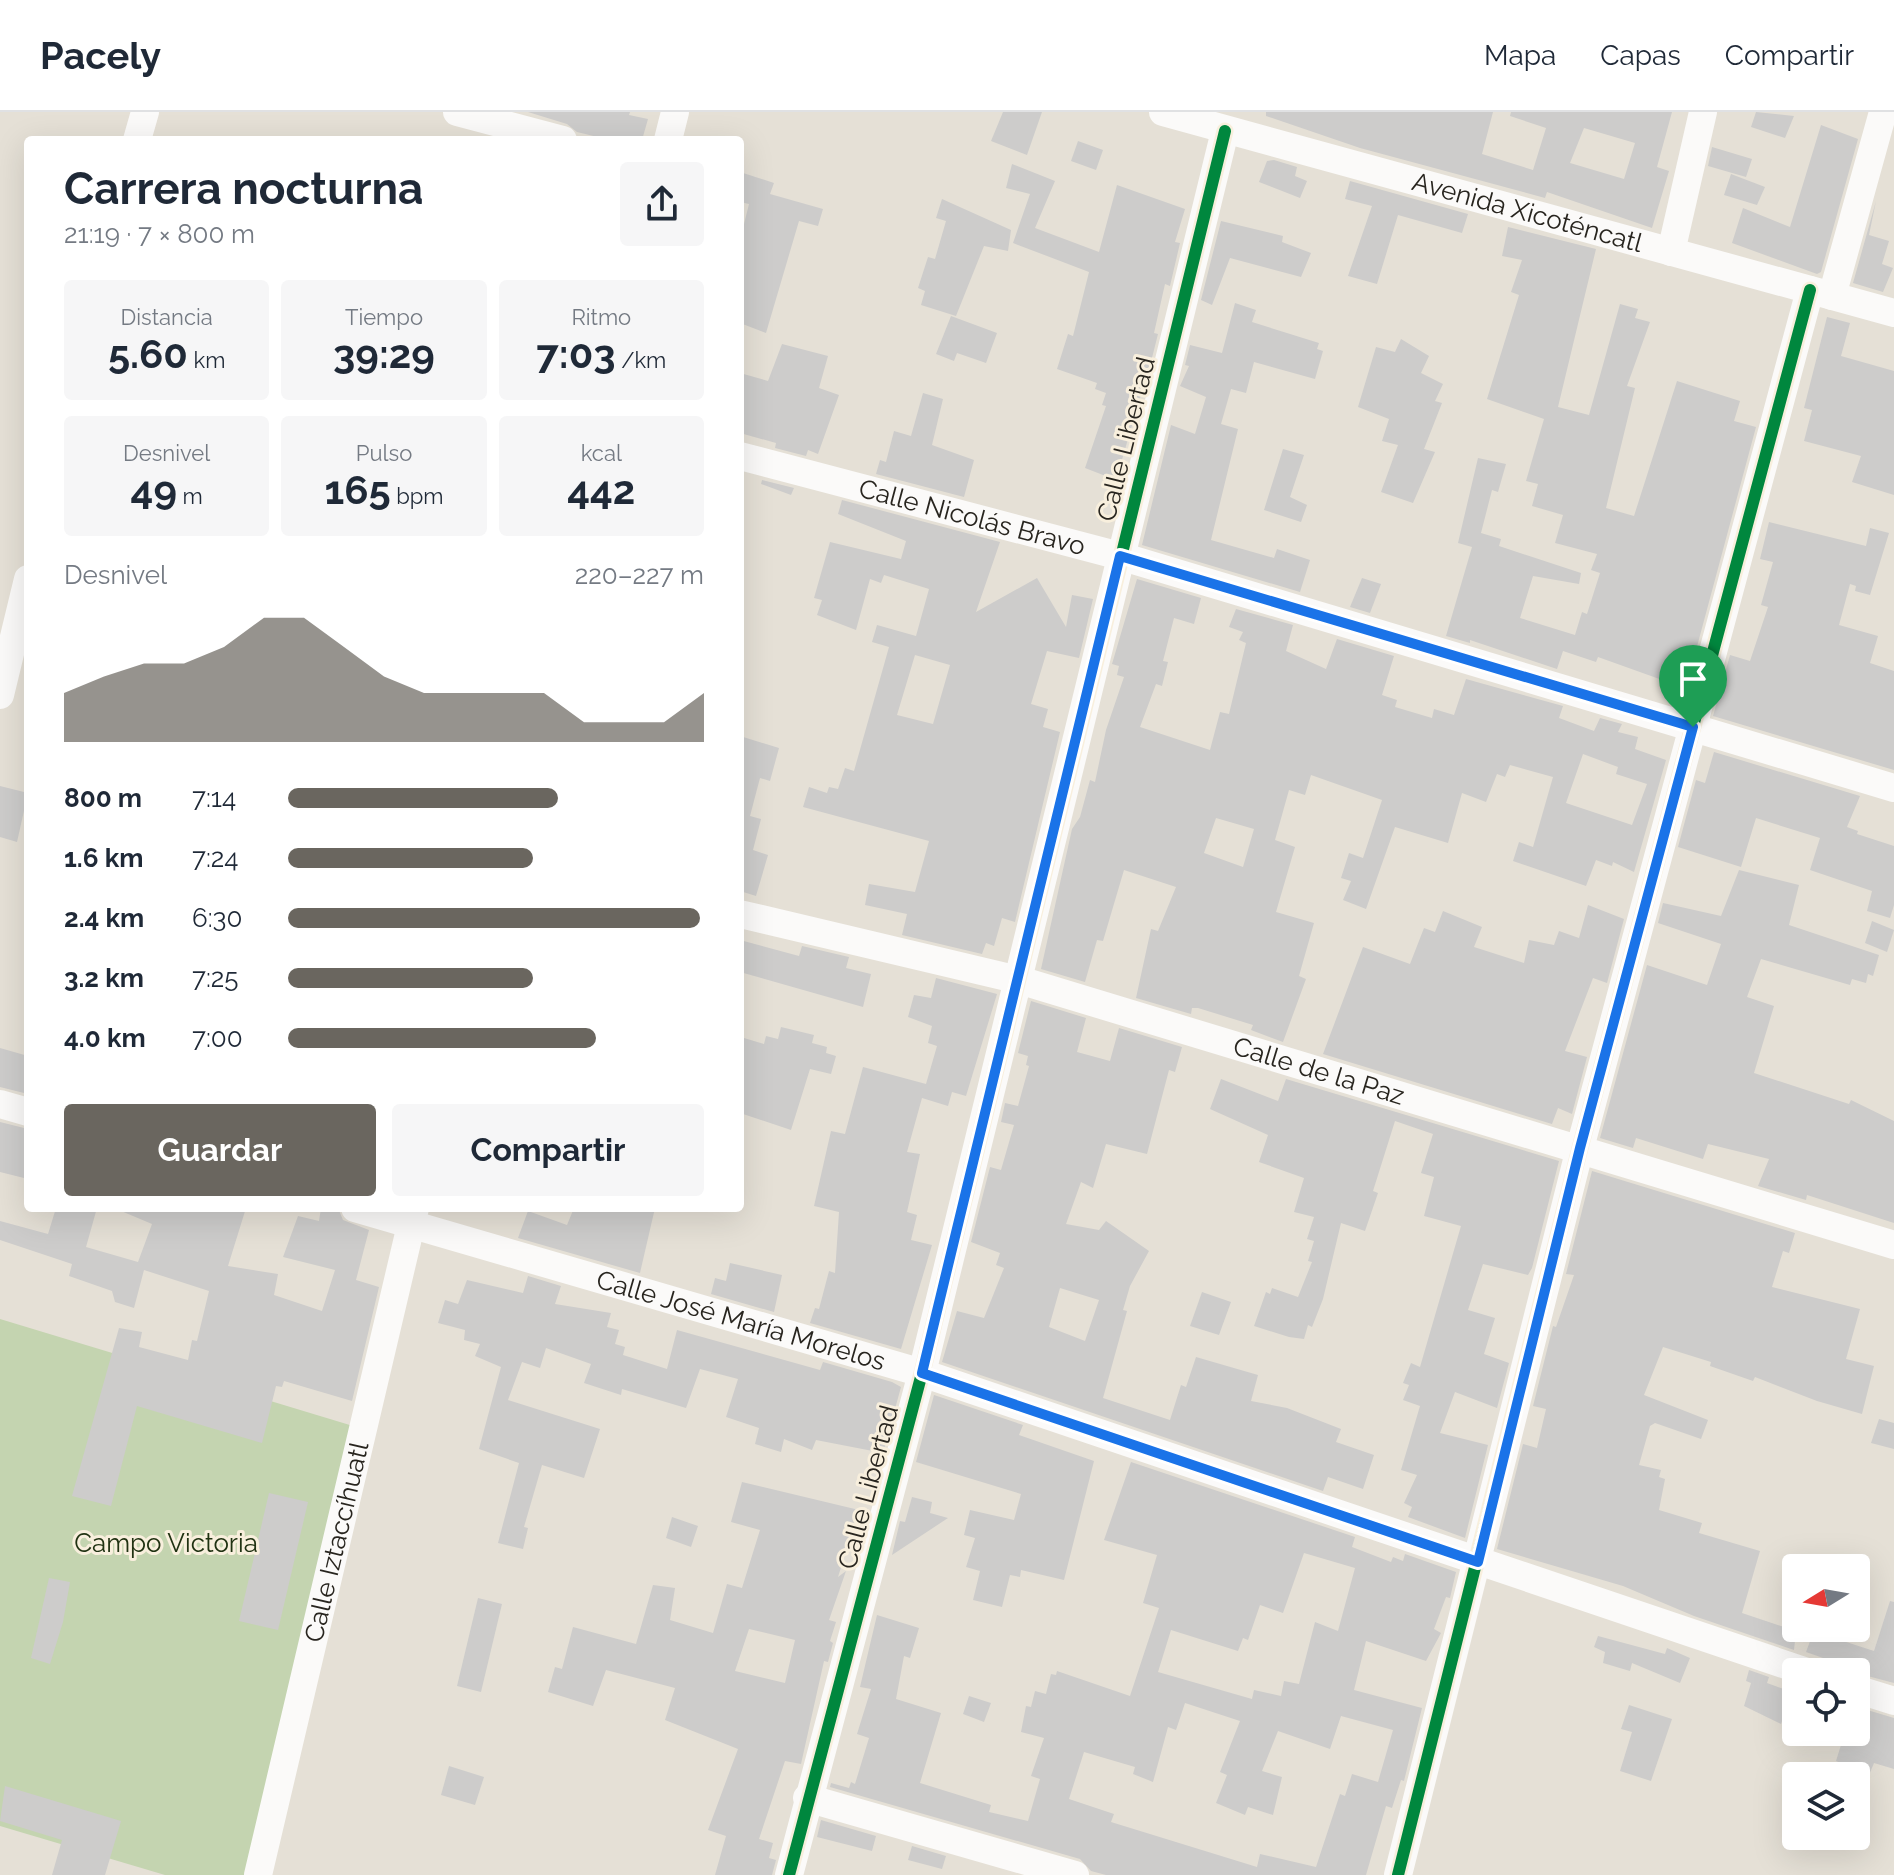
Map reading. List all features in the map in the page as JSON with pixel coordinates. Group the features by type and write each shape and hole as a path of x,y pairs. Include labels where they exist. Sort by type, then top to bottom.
{"street":[{"path":"138,136 145,112"},
{"path":"457,112 548,136"},
{"path":"669,136 675,112"},
{"name":"Avenida Xicoténcatl","path":"1163,112 1894,313"},
{"path":"1671,252 1703,112"},
{"path":"1398,1875 1580,1148 1693,727 1821,293 1883,112"},
{"name":"Calle Libertad","path":"789,1875 922,1373 1225,131"},
{"name":"Calle Nicolás Bravo","path":"744,457 1120,556 1894,788"},
{"path":"0,695 24,596"},
{"name":"Calle de la Paz","path":"744,915 1019,980 1894,1245"},
{"path":"0,1104 24,1111"},
{"name":"Calle José María Morelos","path":"384,1212 413,1216 922,1373 1782,1664"},
{"name":"Calle Iztaccíhuatl","path":"258,1875 413,1216"},
{"path":"1870,1693 1894,1701"},
{"path":"807,1798 1075,1875"}],"green space":[{"name":"Campo Victoria","path":"0,1319 363,1429 258,1875 165,1875 0,1826"}],"building":[{"path":"528,112 630,112 629,115 648,119 643,136 594,136 577,132 567,124"},
{"path":"1003,112 1042,112 1027,155 991,141"},
{"path":"1266,112 1493,112 1482,154 1533,170 1546,128 1510,116 1511,112 1672,112 1657,167 1669,171 1652,228 1547,192 1545,198 1360,148 1266,116","holes":["1584,128 1635,143 1624,179 1570,163"]},
{"path":"1756,112 1794,116 1785,138 1751,127"},
{"path":"1821,125 1858,139 1821,272 1817,274 1732,243 1743,208 1790,227"},
{"path":"1078,141 1103,150 1096,170 1071,161"},
{"path":"1712,147 1752,159 1746,177 1708,166"},
{"path":"1267,161 1297,167 1295,176 1307,181 1300,198 1259,182"},
{"path":"1012,164 1055,181 1035,228 1099,252 1117,185 1185,209 1175,242 1180,243 1170,286 1165,284 1154,333 1158,334 1153,354 1116,480 1085,468 1106,406 1102,405 1106,393 1095,389 1097,383 1057,369 1068,334 1073,336 1089,272 1013,243 1030,194 1006,188"},
{"path":"744,173 774,183 770,194 823,209 818,226 799,221 766,333 744,325 744,224 749,204 744,203"},
{"path":"1731,174 1765,187 1757,205 1724,195"},
{"path":"1350,181 1468,214 1462,233 1398,215 1377,284 1348,276 1372,206 1345,199"},
{"path":"942,199 1011,230 1008,251 984,246 956,316 921,305 925,291 918,288 928,257 935,259 946,221 936,218"},
{"path":"1876,201 1869,235 1889,241 1882,264 1893,268 1883,292 1853,283"},
{"path":"1221,221 1283,236 1282,242 1311,253 1301,277 1230,258 1212,305 1201,300"},
{"path":"1508,227 1596,249 1558,407 1589,415 1620,304 1638,309 1635,318 1650,322 1627,386 1635,388 1606,508 1634,516 1677,381 1740,401 1734,421 1756,427 1684,695 1663,688 1665,681 1598,657 1596,662 1563,651 1557,669 1470,640 1470,643 1446,636 1472,547 1458,543 1478,458 1506,464 1498,492 1492,490 1481,533 1501,539 1499,546 1581,573 1579,584 1533,576 1520,618 1575,635 1582,612 1587,614 1600,573 1591,570 1597,554 1555,543 1563,515 1532,506 1538,484 1526,481 1544,419 1487,399 1519,295 1511,292 1522,260 1502,256"},
{"path":"1235,303 1256,310 1252,322 1319,343 1317,349 1323,351 1315,379 1254,362 1246,393 1231,389 1221,424 1238,429 1211,540 1274,558 1277,549 1310,560 1300,592 1142,545 1171,425 1195,434 1206,397 1180,386 1189,366 1185,365 1190,345 1222,353"},
{"path":"951,316 997,333 986,363 957,353 954,361 936,354"},
{"path":"1827,317 1850,323 1841,356 1894,371 1894,495 1852,482 1861,456 1804,441 1812,410 1804,408"},
{"path":"1401,339 1429,356 1421,373 1443,384 1435,401 1442,403 1424,449 1435,452 1413,503 1381,492 1398,445 1382,441 1389,419 1358,407 1376,347 1395,352"},
{"path":"782,344 828,356 819,388 839,395 818,454 808,450 806,456 775,448 776,443 744,434 744,374 768,381"},
{"path":"923,393 943,399 932,445 974,460 964,497 876,474 880,460 886,462 894,431 911,436"},
{"path":"1283,449 1304,455 1290,497 1307,505 1301,522 1264,510"},
{"path":"762,480 794,488 791,495 761,484"},
{"path":"842,500 1000,542 976,612 1037,578 1066,627 1072,595 1093,599 1079,658 1047,651 1031,704 1048,709 1043,727 1060,732 1015,922 1002,918 994,946 986,943 982,954 902,935 907,914 865,905 869,884 915,892 929,841 803,807 809,787 827,793 829,787 838,789 845,768 854,771 889,647 872,642 877,625 916,636 929,589 884,575 881,583 870,579 856,630 817,615 822,600 814,598 830,542 901,559 906,541 838,514","holes":["915,655 950,665 933,724 897,715"]},
{"path":"1769,522 1866,546 1870,528 1889,533 1870,595 1855,591 1856,586 1850,584 1839,625 1878,636 1870,663 1894,671 1894,770 1713,716 1730,655 1750,661 1768,607 1761,605 1773,562 1760,559"},
{"path":"1362,578 1381,584 1370,613 1350,607"},
{"path":"1137,579 1201,598 1194,624 1174,618 1163,661 1168,662 1162,686 1156,684 1140,727 1210,750 1220,712 1229,714 1246,643 1239,640 1243,632 1229,627 1236,609 1293,625 1286,651 1326,669 1337,639 1394,656 1382,695 1397,700 1395,707 1432,718 1434,709 1454,715 1466,679 1563,706 1559,718 1594,731 1600,718 1622,724 1618,732 1638,737 1635,749 1666,760 1634,872 1613,862 1612,866 1596,860 1586,886 1513,861 1519,842 1533,847 1553,777 1510,765 1505,777 1497,774 1486,802 1462,793 1448,843 1395,827 1366,909 1343,900 1351,881 1341,878 1349,853 1363,858 1382,800 1311,775 1305,795 1289,790 1275,840 1295,847 1276,912 1314,923 1299,976 1306,979 1283,1042 1251,1030 1253,1025 1198,1008 1192,1008 1191,1014 1136,998 1151,929 1158,931 1176,887 1124,870 1103,941 1097,940 1085,982 1041,969 1072,829 1080,817 1090,780 1095,782 1106,730 1124,677 1117,675 1119,666 1112,664","holes":["1583,754 1618,767 1616,774 1647,784 1632,825 1566,803","1216,818 1254,829 1243,867 1204,853"]},
{"path":"744,737 779,748 770,781 760,778 750,816 761,819 753,850 768,855 756,896 744,892"},
{"path":"1714,752 1860,796 1847,827 1858,831 1857,834 1894,846 1894,905 1890,918 1867,911 1872,891 1810,870 1820,838 1756,818 1741,867 1678,847 1696,780 1705,783"},
{"path":"0,786 24,792 24,811 17,842 0,837"},
{"path":"1739,870 1799,885 1789,925 1879,955 1873,976 1868,974 1866,983 1852,979 1850,985 1761,959 1747,997 1774,1006 1754,1073 1849,1104 1851,1100 1894,1121 1894,1223 1807,1195 1806,1200 1758,1186 1769,1159 1708,1144 1703,1159 1636,1138 1633,1148 1600,1138 1647,965 1707,985 1721,944 1658,923 1663,903 1721,916"},
{"path":"1588,905 1624,919 1607,983 1593,978 1565,1051 1587,1057 1572,1114 1558,1108 1552,1124 1323,1054 1363,947 1410,964 1424,928 1435,932 1443,911 1482,927 1474,947 1524,963 1529,940 1554,945 1559,931 1579,938"},
{"path":"1872,921 1894,930 1887,952 1865,943"},
{"path":"744,941 799,956 802,946 849,957 846,968 871,974 863,1007 744,973"},
{"path":"936,978 997,994 966,1096 952,1092 948,1106 922,1098 907,1152 920,1154 907,1212 917,1215 911,1240 932,1245 901,1349 810,1323 815,1308 819,1309 829,1271 835,1273 839,1212 814,1206 831,1131 845,1134 863,1067 926,1084 937,1046 928,1043 932,1026 908,1017 914,995 931,998"},
{"path":"1031,1001 1086,1018 1077,1052 1110,1061 1119,1028 1182,1047 1175,1072 1169,1070 1147,1154 1106,1144 1093,1188 1081,1182 1066,1224 1099,1230 1106,1221 1149,1251 1130,1286 1123,1310 1127,1311 1103,1398 1170,1420 1181,1385 1186,1387 1196,1357 1258,1375 1251,1401 1287,1408 1341,1429 1336,1442 1374,1455 1363,1489 1328,1477 1323,1491 942,1362 957,1311 984,1318 1004,1268 996,1265 1000,1253 971,1242 990,1167 1001,1170 1014,1125 1001,1122 1005,1103 1018,1106 1029,1066 1026,1065 1028,1056 1018,1053","holes":["1060,1288 1099,1300 1085,1341 1049,1327"]},
{"path":"781,1027 814,1035 812,1043 827,1047 826,1053 836,1056 831,1074 810,1069 791,1130 744,1114 744,1038 764,1044 766,1036 778,1039"},
{"path":"0,1048 24,1055 24,1093 0,1087"},
{"path":"1221,1079 1278,1101 1286,1079 1559,1161 1528,1275 1483,1264 1468,1310 1495,1318 1484,1354 1509,1363 1497,1408 1455,1392 1440,1433 1488,1445 1465,1538 1408,1517 1412,1507 1404,1503 1417,1475 1401,1470 1420,1406 1403,1400 1409,1385 1403,1383 1411,1363 1420,1367 1461,1226 1424,1216 1434,1177 1421,1173 1433,1134 1395,1121 1373,1191 1378,1193 1365,1231 1341,1223 1323,1299 1312,1327 1308,1325 1304,1339 1289,1337 1254,1326 1266,1292 1270,1294 1272,1288 1298,1297 1312,1262 1308,1261 1314,1241 1307,1239 1314,1217 1294,1212 1304,1178 1259,1162 1268,1135 1210,1109"},
{"path":"0,1122 24,1128 24,1178 0,1172"},
{"path":"1592,1171 1795,1233 1789,1253 1783,1251 1772,1287 1860,1309 1846,1359 1874,1366 1862,1414 1817,1401 1755,1377 1753,1381 1710,1366 1711,1362 1663,1347 1644,1395 1708,1420 1701,1439 1655,1423 1650,1426 1639,1465 1661,1470 1659,1477 1665,1479 1659,1510 1702,1523 1699,1533 1760,1551 1742,1613 1782,1626 1782,1642 1795,1642 1794,1650 1694,1616 1623,1586 1497,1549 1523,1444 1537,1448 1546,1409 1533,1406 1553,1326 1556,1327 1574,1275 1566,1274"},
{"path":"55,1212 96,1212 86,1247 138,1262 152,1224 124,1212 245,1212 228,1266 278,1274 274,1295 322,1311 335,1270 283,1257 298,1216 319,1221 320,1212 340,1212 343,1220 369,1230 356,1280 379,1287 352,1401 284,1381 282,1387 276,1386 262,1443 137,1406 111,1506 72,1496 119,1328 142,1332 139,1347 188,1360 192,1340 197,1341 209,1291 144,1270 134,1308 115,1302 112,1291 69,1276 72,1264 0,1240 0,1221 48,1234"},
{"path":"528,1212 567,1225 572,1212 654,1212 640,1273 518,1238"},
{"path":"730,1263 782,1275 774,1312 711,1294 715,1278 726,1281"},
{"path":"528,1276 561,1286 555,1304 611,1313 607,1327 619,1330 615,1344 625,1347 623,1355 667,1369 677,1330 820,1370 823,1362 892,1382 901,1387 883,1453 816,1440 812,1450 784,1439 781,1452 755,1444 759,1428 726,1417 738,1379 700,1369 686,1408 622,1389 621,1395 584,1383 591,1364 546,1348 540,1368 522,1362 508,1400 600,1429 584,1478 542,1465 524,1527 528,1528 523,1549 498,1543 519,1463 479,1449 501,1367 475,1356 480,1344 464,1340 465,1330 438,1323 445,1300 458,1304 467,1280 523,1293"},
{"path":"1202,1292 1231,1302 1219,1335 1190,1326"},
{"path":"934,1395 1023,1425 1019,1435 1094,1461 1064,1580 1021,1570 1020,1577 1010,1575 1002,1607 973,1600 980,1571 966,1567 975,1538 964,1535 970,1510 1014,1520 1021,1494 916,1462"},
{"path":"1879,1419 1894,1423 1894,1449 1871,1443"},
{"path":"1131,1462 1355,1537 1352,1547 1391,1562 1393,1557 1403,1561 1405,1554 1456,1572 1450,1598 1446,1597 1434,1629 1441,1633 1426,1661 1366,1641 1354,1690 1422,1708 1404,1781 1401,1780 1392,1808 1386,1806 1366,1875 1106,1875 1091,1871 1080,1859 830,1787 831,1783 849,1788 851,1782 855,1784 869,1738 857,1734 871,1689 860,1687 877,1615 919,1628 910,1658 904,1656 896,1699 941,1713 920,1783 991,1805 989,1812 1028,1821 1040,1779 1031,1776 1044,1738 1021,1732 1026,1706 1031,1707 1035,1691 1046,1694 1051,1674 1056,1675 1057,1671 1130,1696 1159,1608 1143,1603 1157,1555 1104,1540","holes":["1304,1553 1355,1568 1338,1631 1315,1622 1299,1684 1284,1681 1281,1696 1254,1690 1252,1699 1158,1672 1171,1630 1238,1651 1243,1638 1248,1640 1260,1605 1283,1613","1185,1703 1240,1721 1220,1772 1227,1775 1216,1803 1245,1815 1248,1807 1273,1815 1282,1777 1262,1771 1278,1731 1330,1749 1341,1716 1393,1730 1378,1782 1352,1774 1345,1796 1340,1794 1316,1867 1260,1854 1257,1867 1111,1822 1114,1814 1069,1799 1084,1752 1135,1767 1133,1774 1153,1782 1168,1727 1176,1730"]},
{"path":"742,1482 859,1510 838,1577 846,1571 829,1620 836,1622 830,1641 833,1643 828,1662 824,1661 801,1764 785,1761 759,1839 773,1843 769,1858 776,1860 772,1875 715,1875 726,1836 708,1830 738,1749 665,1720 675,1688 606,1670 593,1706 548,1692 555,1667 562,1669 573,1627 636,1644 653,1585 675,1588 670,1620 713,1633 727,1584 742,1588 760,1530 731,1522","holes":["749,1629 795,1640 785,1683 735,1671"]},
{"path":"269,1493 308,1502 278,1630 239,1621"},
{"path":"912,1497 932,1502 930,1513 948,1518 892,1555 900,1521 905,1522"},
{"path":"672,1517 698,1526 691,1547 666,1538"},
{"path":"49,1578 70,1582 63,1622 50,1664 31,1658"},
{"path":"478,1598 502,1604 481,1692 457,1686"},
{"path":"1890,1601 1894,1602 1894,1683 1870,1677 1870,1658 1823,1658 1806,1652 1810,1642 1846,1642 1874,1651"},
{"path":"1598,1636 1665,1654 1667,1648 1690,1658 1680,1683 1632,1663 1630,1671 1603,1663 1605,1652 1594,1647"},
{"path":"1749,1670 1769,1677 1767,1683 1782,1688 1781,1724 1744,1706 1751,1683 1746,1681"},
{"path":"969,1696 991,1703 984,1722 963,1714"},
{"path":"1629,1705 1672,1719 1651,1781 1620,1771 1632,1732 1621,1729"},
{"path":"1870,1711 1894,1718 1894,1769 1874,1763 1870,1773 1870,1762 1836,1761 1841,1746 1870,1746"},
{"path":"449,1766 484,1777 475,1805 441,1795"},
{"path":"5,1786 121,1821 105,1875 52,1875 62,1840 0,1821"},
{"path":"821,1820 876,1836 872,1851 817,1837"},
{"path":"912,1846 946,1856 942,1869 908,1860"}],"cycle path":[{"path":"789,1875 922,1373 1225,131"},
{"path":"1398,1875 1580,1148 1810,290"}],"route":[{"path":"1120,556 1693,727 1580,1148 1478,1562 922,1373 1120,556"}]}
